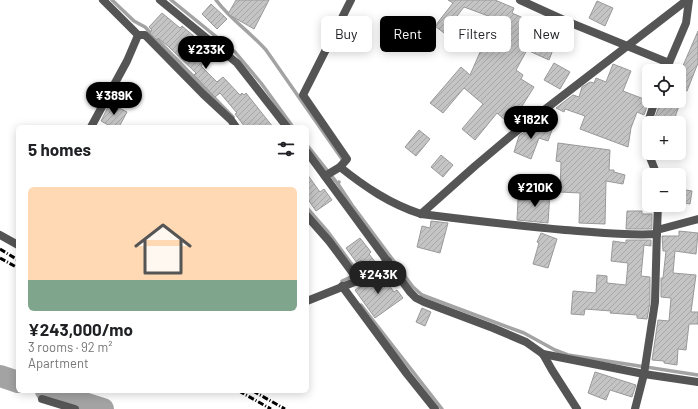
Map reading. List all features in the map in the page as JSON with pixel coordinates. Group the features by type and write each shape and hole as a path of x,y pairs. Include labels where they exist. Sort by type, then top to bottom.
{"street":[{"path":"103,0 138,35 145,35 235,125"},
{"path":"160,0 237,63 285,125"},
{"path":"328,174 340,167 347,159 303,95 351,0"},
{"path":"520,0 628,46 662,64"},
{"path":"421,214 513,134 584,78 688,0"},
{"path":"669,64 686,23 688,0"},
{"path":"92,125 127,61 138,35"},
{"path":"653,108 647,125 647,150 654,168"},
{"path":"309,154 328,174 388,261 416,298 526,342 543,354 578,409"},
{"path":"340,167 368,189 409,210 421,214 504,225 644,235 698,219"},
{"path":"635,409 645,370 655,302 658,212"},
{"path":"309,218 358,280"},
{"path":"0,235 16,244"},
{"path":"309,299 358,280 388,261"},
{"path":"342,286 407,374 435,409"},
{"path":"543,354 645,370 698,382"},
{"path":"42,399 75,409"}],"building":[{"path":"236,0 269,0 254,29 228,14"},
{"path":"448,0 495,0 514,8 512,13 519,16 519,52 526,52 516,70 523,75 521,79 534,87 514,119 521,121 513,127 497,113 475,140 462,129 483,104 464,88 443,113 430,103 461,67 470,75 480,52 511,52 511,16 488,16 464,7 457,16 444,16 444,33 436,27 436,25 453,3"},
{"path":"597,1 613,8 605,26 589,18"},
{"path":"211,4 227,19 217,29 202,14"},
{"path":"162,13 180,28 182,26 209,49 203,56 206,59 201,66 217,82 223,77 240,95 242,93 244,95 246,93 271,125 243,125 235,114 237,113 220,93 215,97 194,75 196,73 168,46 158,38 157,40 150,33 152,30 149,27"},
{"path":"698,31 698,63 687,91 686,64 684,64"},
{"path":"531,52 552,52 549,60"},
{"path":"554,63 570,72 560,89 544,80"},
{"path":"613,64 631,71 623,91 642,98 642,108 646,108 644,115 637,112 631,128 628,147 580,129 585,116 565,109 564,112 556,108 573,95 579,97 582,87 590,82 594,83 596,78 606,82"},
{"path":"110,103 127,112 120,125 108,125 101,121"},
{"path":"658,108 678,108 676,116 656,116"},
{"path":"534,125 552,130 548,141 539,138 531,159 514,152 519,136"},
{"path":"419,130 430,139 416,156 405,147"},
{"path":"558,143 610,150 609,170 614,170 614,172 625,175 623,184 606,181 605,224 579,223 580,193 560,192 561,162 556,161"},
{"path":"441,155 453,165 443,177 431,167"},
{"path":"309,177 320,192 324,189 332,200 316,211 309,201"},
{"path":"686,190 692,191 690,204 686,203"},
{"path":"533,191 550,192 548,223 517,220 518,200 532,201"},
{"path":"627,211 642,211 642,214 652,214 652,229 626,229"},
{"path":"431,221 448,223 440,253 417,247 422,226 430,228"},
{"path":"679,231 698,233 696,254 675,251 673,273 696,275 691,312 698,312 698,324 689,324 686,350 678,349 677,365 664,363 664,361 652,360 658,320 669,321 671,298 661,297 661,278 663,278 666,251 663,251 662,236 679,236"},
{"path":"541,233 557,239 548,268 533,264 539,243 537,242"},
{"path":"360,238 371,252 369,254 376,263 367,269 361,260 357,263 346,248"},
{"path":"626,240 651,240 651,246 644,245 641,276 650,277 650,302 647,319 637,318 637,315 585,309 584,315 571,314 573,291 596,293 597,275 607,276 607,283 626,285 628,263 611,261 613,241 626,243"},
{"path":"380,273 394,292 397,290 403,298 375,318 355,290"},
{"path":"422,308 431,312 425,326 416,322"},
{"path":"595,372 636,385 632,397 610,390 606,400 588,393"}],"waterway":[{"path":"112,0 134,21 145,27 233,117"},
{"path":"171,0 235,52 261,83 292,125"},
{"path":"216,0 227,13 266,50 342,159"},
{"path":"309,148 338,184"},
{"path":"339,182 338,184 352,205 413,287 422,295 524,333 555,350 568,355 698,375"},
{"path":"309,210 328,232 358,274"},
{"path":"343,283 342,281 351,277"},
{"path":"361,305 442,409"},
{"path":"0,376 16,381"},
{"path":"52,393 103,409"}],"railway":[{"path":"0,249 16,259"},
{"path":"0,258 16,267"},
{"path":"243,393 271,409"},
{"path":"257,393 285,409"}]}
